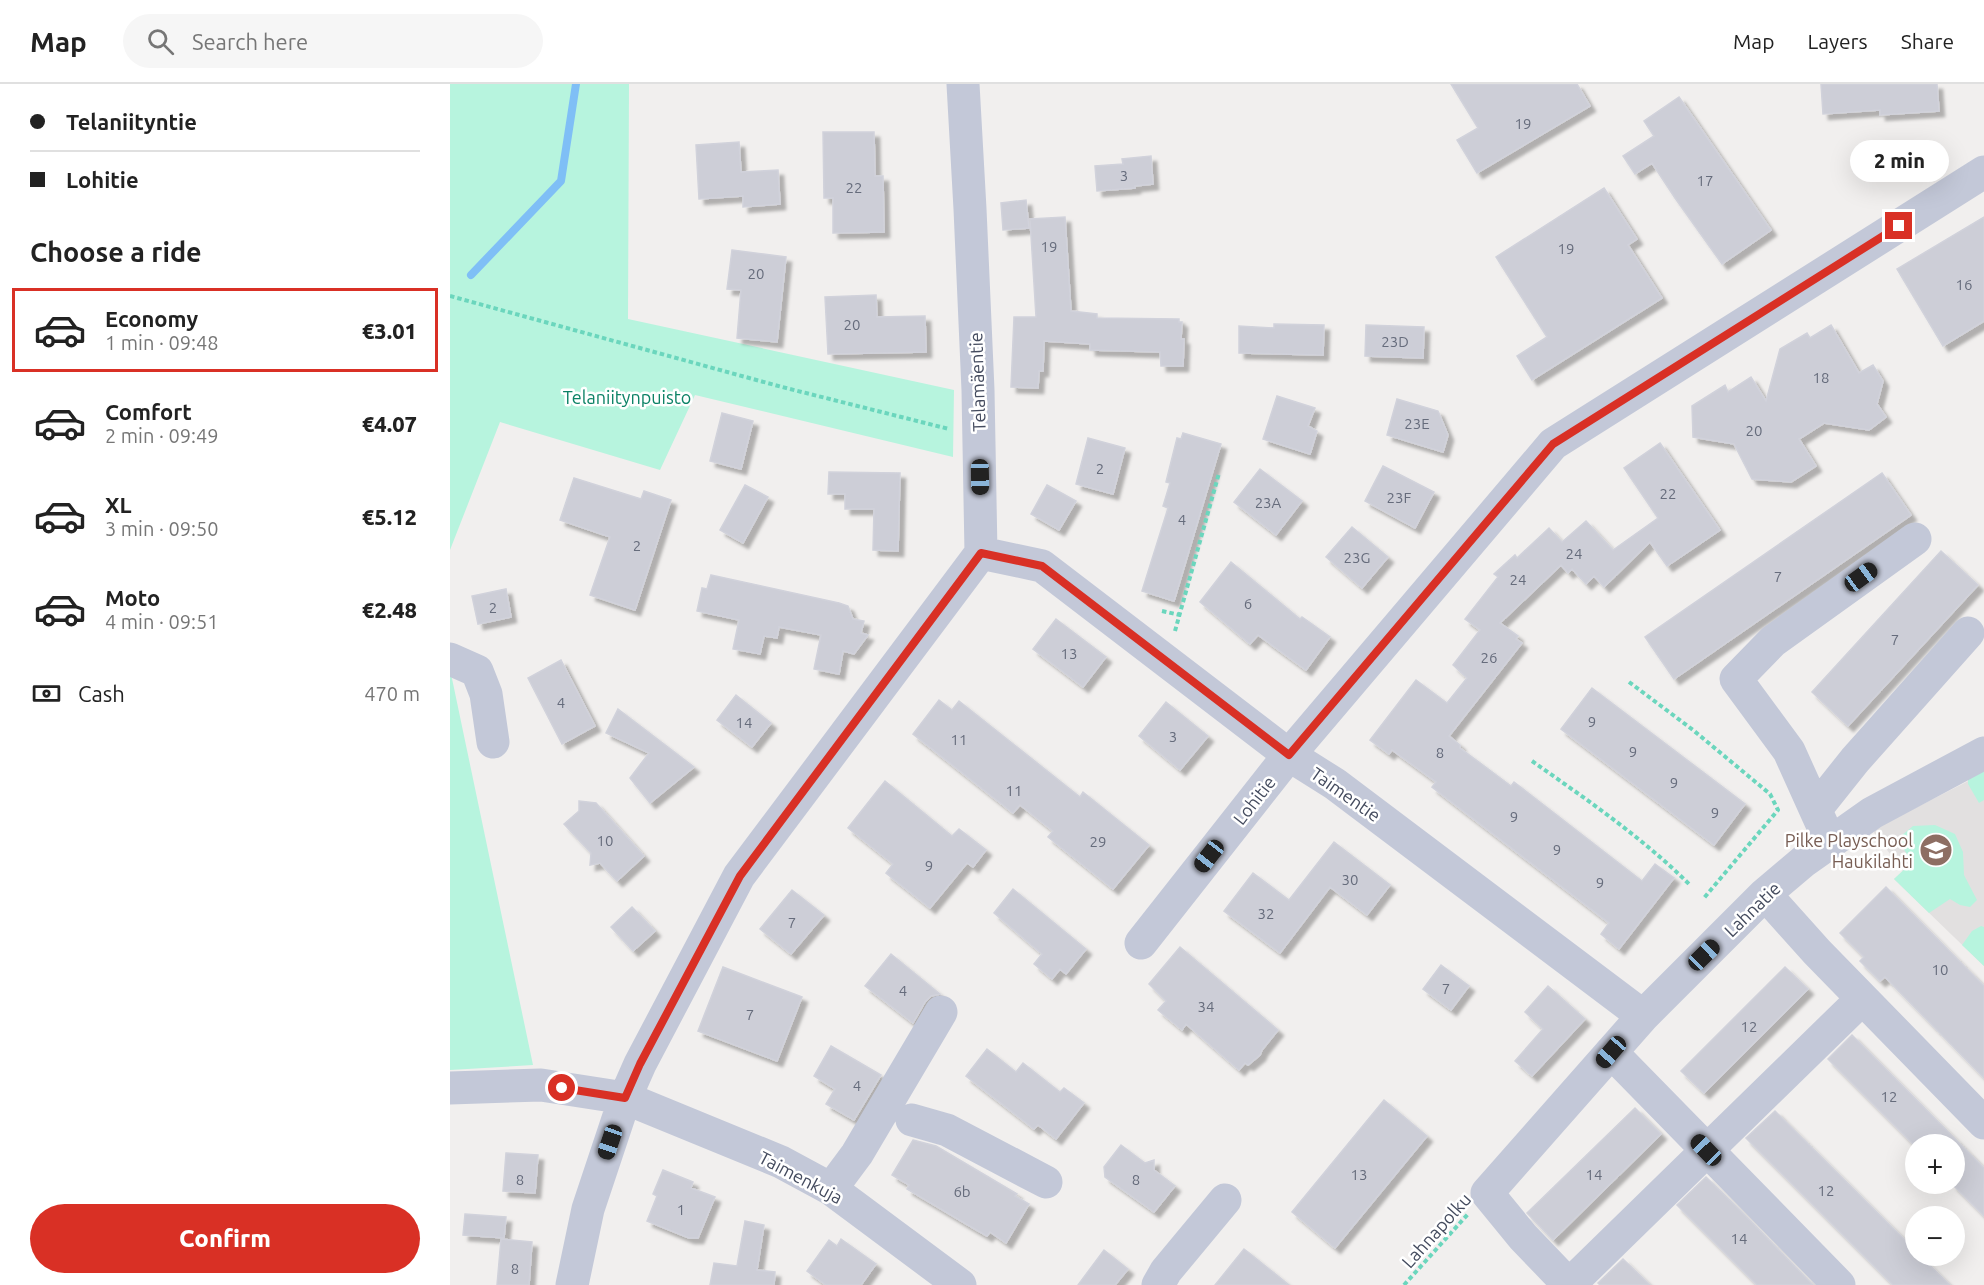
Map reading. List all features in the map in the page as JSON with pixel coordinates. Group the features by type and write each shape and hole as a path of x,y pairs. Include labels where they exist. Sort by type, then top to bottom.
{"street":[{"name":"Telamäentie","path":"963,84 979,437 981,553"},
{"name":"Lohitie","path":"1141,943 1289,755 1553,444 1984,172"},
{"path":"1830,842 1789,751 1736,679 1773,641 1914,539"},
{"name":"Taimentie","path":"981,553 1042,566 1289,755 1335,784 1643,1016"},
{"path":"572,1285 588,1209 625,1098 640,1064 740,876 981,553"},
{"path":"1816,809 1855,760 1968,633"},
{"path":"450,659 477,671 486,694 493,742"},
{"name":"Lahnatie","path":"1487,1193 1643,1016 1765,894 1830,842 1872,813 1984,753"},
{"path":"1765,894 1817,952 1984,1124"},
{"path":"1487,1193 1522,1237 1569,1285 1863,999"},
{"path":"831,1189 857,1154 941,1012"},
{"path":"1611,1052 1839,1285"},
{"name":"Taimenkuja","path":"450,1088 541,1085 625,1098 781,1162 831,1189 960,1285"},
{"path":"912,1120 947,1130 1046,1182"},
{"path":"1158,1285 1166,1271 1225,1200"}],"path":[{"path":"450,296 782,387 979,437"},
{"path":"1173,638 1220,473"},
{"path":"1162,611 1179,615"},
{"path":"1629,682 1693,730 1770,794 1778,810 1704,898"},
{"path":"1532,761 1608,817 1670,866 1690,885"},
{"name":"Lahnapolku","path":"1404,1285 1487,1193"}],"shaded area":[{"name":"Pilke Playschool Haukilahti","path":"1984,773 1984,966 1894,879 1903,871 1872,830"}],"green space":[{"name":"Telaniitynpuisto","path":"450,84 629,84 628,319 954,390 953,457 695,395 660,470 500,422 450,550"},
{"path":"450,669 533,1065 450,1070"},
{"path":"1984,770 1984,800 1979,803 1968,784 1968,779"},
{"path":"1935,825 1955,834 1963,852 1964,875 1977,900 1970,907 1960,905 1950,899 1929,913 1894,879 1911,863 1903,847 1901,836 1913,826"},
{"path":"1981,926 1984,927 1984,966 1962,945 1972,931"}],"building":[{"path":"1451,84 1577,84 1590,106 1477,173 1457,140 1478,128"},
{"path":"1821,84 1937,84 1939,111 1880,115 1880,110 1823,114"},
{"path":"1679,97 1771,230 1722,264 1652,163 1635,174 1623,156 1654,136 1644,121"},
{"path":"823,132 874,132 875,176 883,176 884,232 833,233 833,198 824,198"},
{"path":"739,142 741,172 778,170 780,204 743,207 743,196 699,199 696,145"},
{"path":"1151,156 1153,184 1097,191 1095,166 1123,164 1122,159"},
{"path":"1604,188 1637,239 1628,245 1662,298 1532,380 1517,356 1547,337 1496,257"},
{"path":"1026,200 1029,228 1003,230 1001,203"},
{"path":"1065,217 1071,311 1097,314 1097,318 1179,319 1179,322 1182,322 1181,339 1184,339 1183,366 1161,366 1160,352 1090,350 1090,344 1044,341 1043,371 1039,371 1038,388 1011,387 1014,317 1036,317 1030,219"},
{"path":"1984,217 1984,321 1943,346 1897,269"},
{"path":"732,250 786,257 777,342 737,338 741,290 727,289"},
{"path":"876,295 877,317 925,316 926,352 828,354 825,297"},
{"path":"1274,324 1324,325 1323,355 1239,353 1239,326 1274,328"},
{"path":"1366,325 1424,327 1423,358 1365,356"},
{"path":"1831,325 1859,373 1873,365 1883,381 1877,404 1886,417 1869,430 1824,423 1799,439 1816,466 1791,482 1752,479 1734,444 1693,437 1692,406 1725,385 1728,392 1751,377 1766,401 1780,349 1807,333 1810,338"},
{"path":"1277,396 1315,408 1308,426 1317,431 1310,454 1263,439"},
{"path":"1397,399 1438,411 1448,435 1443,452 1387,435"},
{"path":"722,413 753,421 741,469 710,461"},
{"path":"1183,433 1221,444 1174,601 1142,591 1168,508 1163,506 1170,483 1166,482 1177,438 1181,439"},
{"path":"1088,438 1125,448 1113,494 1076,484"},
{"path":"1660,443 1720,530 1667,566 1650,542 1604,587 1594,576 1586,584 1572,569 1568,573 1561,565 1500,623 1518,636 1516,639 1522,643 1449,736 1460,745 1460,748 1511,786 1514,782 1642,881 1655,864 1674,878 1619,949 1601,934 1609,923 1432,787 1436,782 1392,750 1389,754 1370,740 1416,680 1447,703 1467,678 1453,665 1480,630 1465,619 1498,577 1494,574 1515,555 1517,558 1549,528 1562,542 1586,521 1613,550 1658,518 1624,468"},
{"path":"1383,466 1434,492 1415,528 1365,501"},
{"path":"1260,469 1302,501 1276,535 1234,502"},
{"path":"829,472 900,473 898,551 873,550 874,509 845,509 845,494 828,494"},
{"path":"1882,473 1911,515 1674,679 1645,637"},
{"path":"574,478 641,499 644,491 671,500 635,610 590,595 610,537 560,520"},
{"path":"745,485 768,497 743,543 720,530"},
{"path":"1047,485 1076,501 1059,530 1031,514"},
{"path":"1352,527 1388,557 1362,588 1326,557"},
{"path":"1941,551 1978,585 1848,726 1812,692"},
{"path":"1231,562 1300,619 1302,617 1330,637 1306,670 1258,635 1250,644 1200,602"},
{"path":"711,575 848,606 853,619 864,621 861,633 868,635 854,654 843,651 839,674 814,669 821,635 779,627 777,638 764,636 760,654 733,649 739,620 697,611 702,588 707,589"},
{"path":"506,589 511,617 478,624 472,596"},
{"path":"1056,619 1106,657 1083,687 1033,649"},
{"path":"561,660 595,726 562,744 528,678"},
{"path":"1592,688 1745,804 1714,845 1561,729"},
{"path":"736,695 771,723 752,747 717,720"},
{"path":"939,700 952,710 959,701 1080,797 1083,792 1149,845 1113,889 1048,837 1053,831 1020,805 1013,813 913,734"},
{"path":"1166,702 1208,736 1180,770 1139,736"},
{"path":"618,709 694,767 650,803 630,778 649,753 606,733"},
{"path":"885,781 952,836 959,829 986,850 973,867 967,863 930,908 886,873 893,864 848,828"},
{"path":"579,801 596,803 644,856 617,881 600,863 590,865 591,853 564,824 579,811"},
{"path":"1334,842 1390,885 1367,915 1330,887 1280,953 1224,911 1253,873 1289,900"},
{"path":"1886,887 1984,986 1984,1078 1885,977 1880,981 1860,961 1864,957 1840,933"},
{"path":"1013,889 1086,949 1066,974 1060,969 1052,979 1034,964 1042,954 994,913"},
{"path":"792,890 824,915 791,954 760,929"},
{"path":"632,907 655,931 633,951 611,927"},
{"path":"1180,947 1278,1030 1260,1055 1248,1065 1245,1063 1239,1070 1186,1024 1182,1030 1158,1010 1166,1001 1149,984"},
{"path":"891,954 940,994 931,996 925,1002 913,1023 865,986"},
{"path":"1441,965 1469,986 1451,1010 1423,989"},
{"path":"723,967 802,997 777,1061 698,1031"},
{"path":"1785,967 1808,989 1704,1093 1681,1071"},
{"path":"1548,986 1585,1019 1532,1076 1515,1061 1543,1029 1525,1012"},
{"path":"1852,1035 1950,1134 1905,1134 1905,1136 1828,1059"},
{"path":"831,1046 881,1075 854,1120 826,1104 835,1089 814,1076"},
{"path":"987,1049 1016,1072 1023,1063 1060,1092 1064,1088 1084,1103 1056,1139 1038,1125 1034,1129 966,1076"},
{"path":"1384,1100 1427,1136 1335,1248 1292,1212"},
{"path":"1635,1108 1661,1134 1553,1240 1527,1213"},
{"path":"1775,1111 1905,1240 1905,1266 1930,1266 1950,1285 1893,1285 1746,1138"},
{"path":"913,1140 936,1146 1017,1194 1015,1196 1029,1204 1006,1243 990,1232 987,1236 907,1189 909,1185 892,1175"},
{"path":"1121,1145 1145,1163 1154,1160 1154,1170 1175,1186 1154,1212 1105,1177 1104,1167"},
{"path":"1965,1149 1984,1168 1984,1216 1962,1194 1965,1194"},
{"path":"506,1153 538,1155 535,1193 503,1191"},
{"path":"663,1170 693,1182 691,1188 715,1197 698,1238 689,1238 647,1221 657,1196 653,1194"},
{"path":"1706,1177 1813,1285 1757,1285 1677,1205"},
{"path":"465,1214 506,1217 504,1238 463,1235"},
{"path":"745,1221 764,1225 757,1270 775,1272 774,1285 710,1285 714,1263 737,1266"},
{"path":"501,1239 532,1242 529,1285 497,1285"},
{"path":"841,1239 876,1264 861,1285 826,1285 807,1271 829,1240 837,1246"},
{"path":"1244,1249 1248,1252 1289,1285 1215,1285"},
{"path":"1104,1250 1128,1269 1115,1285 1078,1285"},
{"path":"1623,1259 1650,1285 1600,1285 1598,1283"}],"waterway":[{"path":"471,275 561,181 576,84"}],"place":[{"name":"Pilke Playschool Haukilahti","path":"1936,850"}],"route":[{"path":"562,1088 625,1098 640,1064 740,876 981,553 1042,566 1289,755 1553,444 1899,226"}]}
